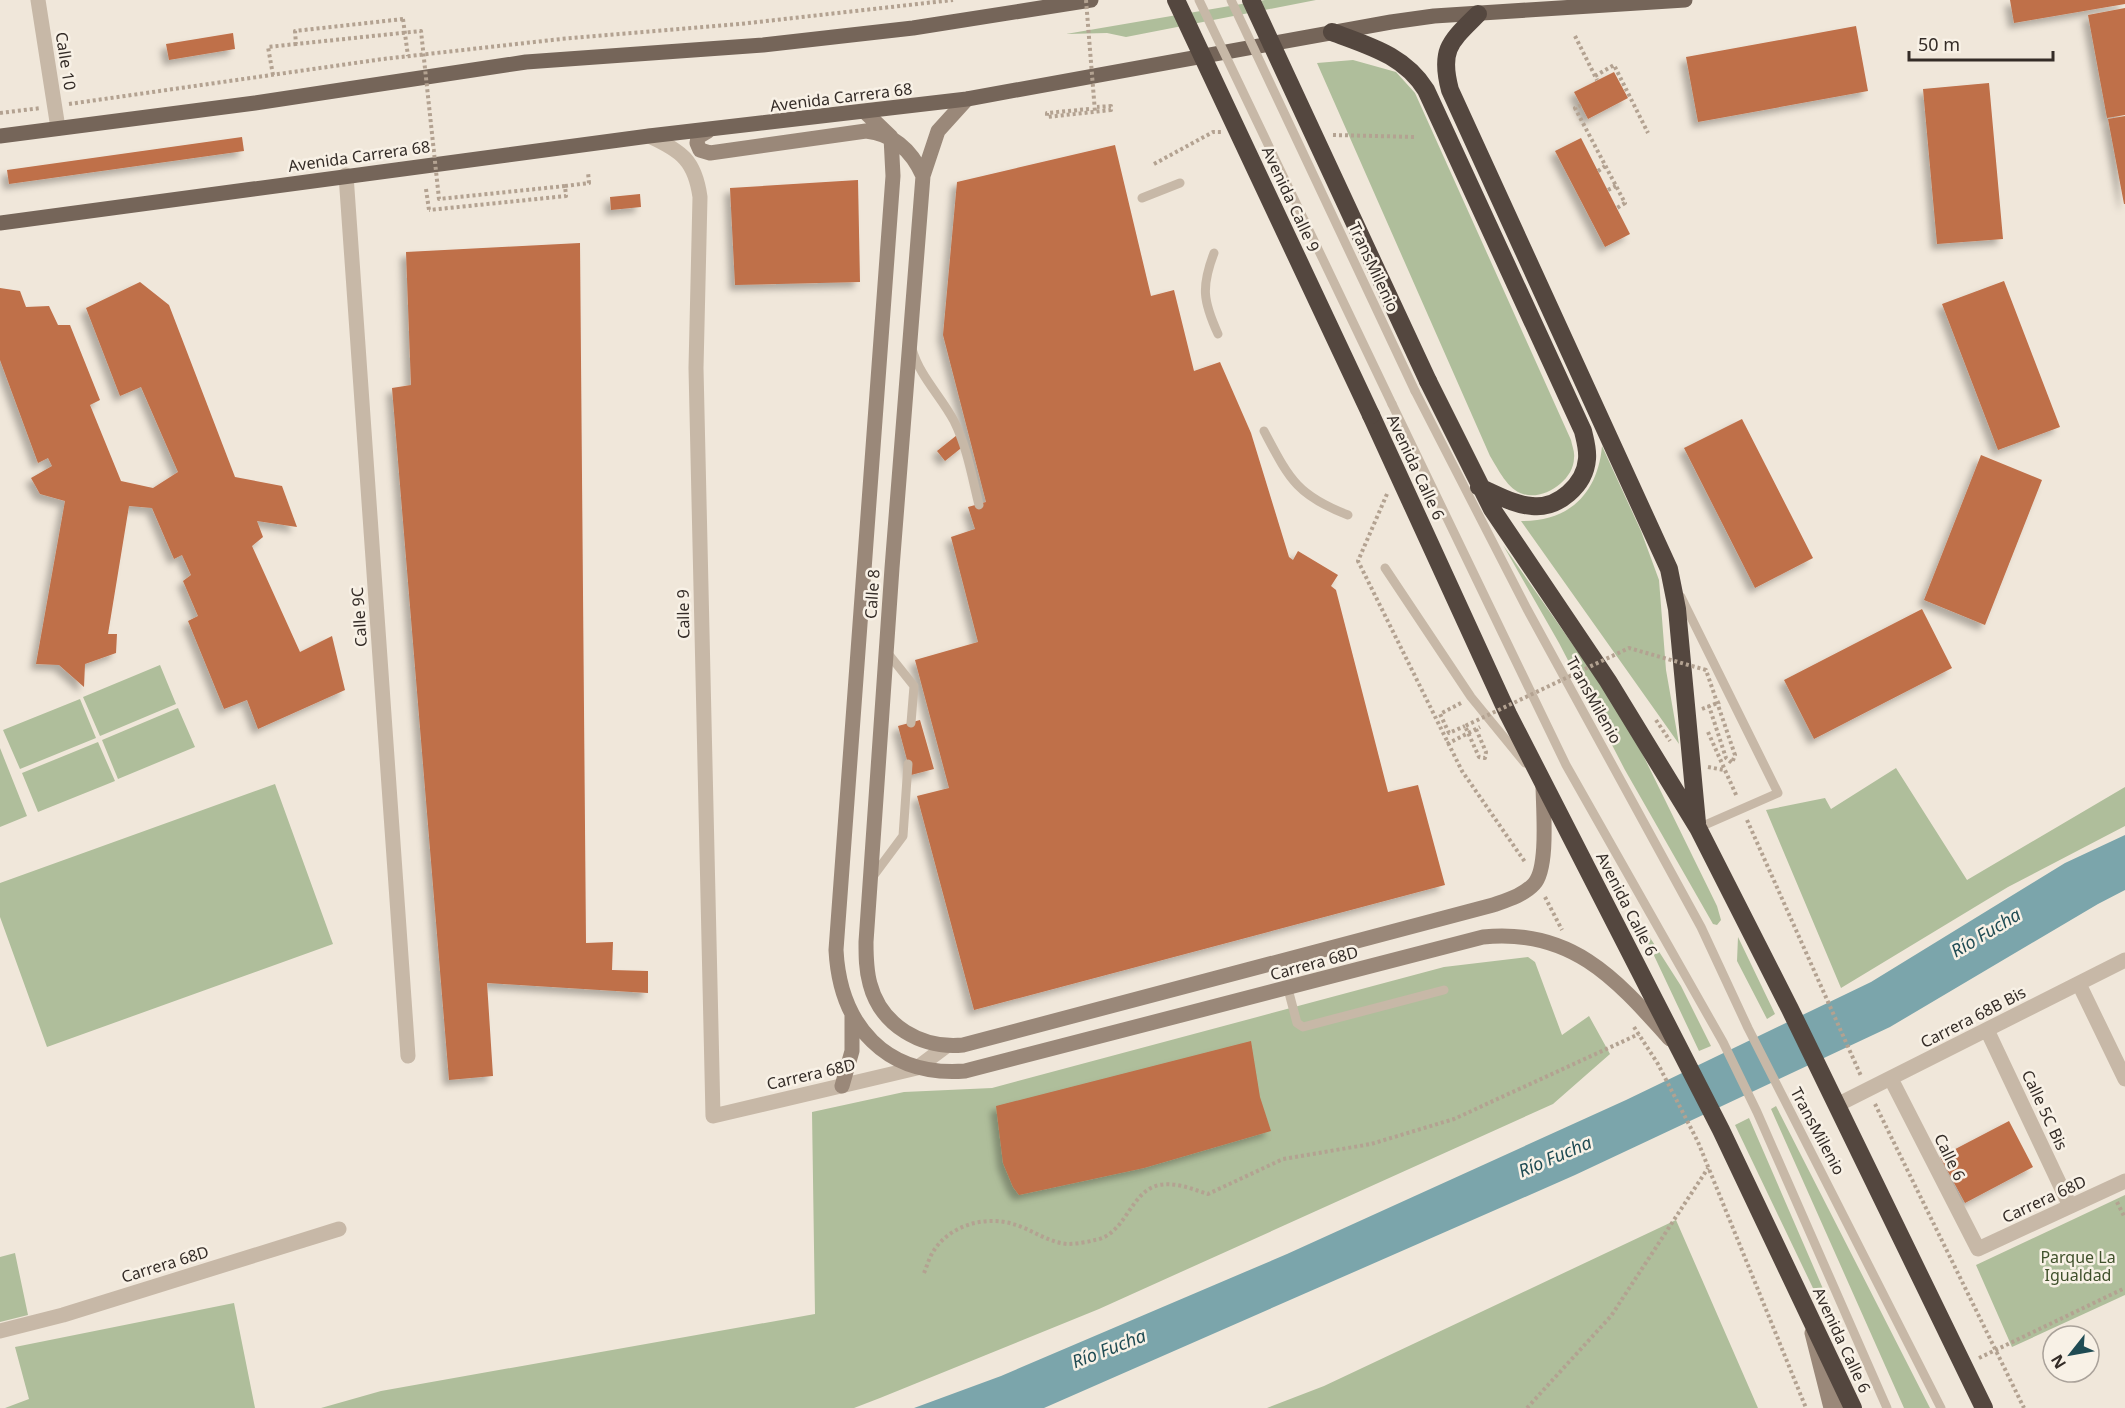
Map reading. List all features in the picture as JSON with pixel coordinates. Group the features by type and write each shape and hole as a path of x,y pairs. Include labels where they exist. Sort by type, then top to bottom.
{"highway":[{"name":"Avenida Calle 9","path":"1176,0 1371,415"},
{"path":"1251,0 1422,386 1510,539 1608,681 1698,828 1790,1010 1984,1408"},
{"path":"1478,14 1453,39 1447,50 1444,65 1450,90 1659,543 1672,579 1679,622 1698,828"},
{"path":"1332,32 1396,58 1426,90 1583,431 1587,454 1583,477 1561,499 1548,505 1534,507 1516,503 1479,487"},
{"name":"Avenida Calle 6","path":"1371,415 1490,677 1721,1130 1853,1408"}],"main road":[{"path":"0,136 255,103 526,62 763,45 913,28 1091,0"},
{"name":"Avenida Carrera 68","path":"0,224 346,175 649,136 708,131 967,99 1332,32 1423,18 1685,0"}],"street":[{"name":"Calle 10","path":"38,0 58,128"},
{"name":"Calle 8","path":"963,1045 945,1047 919,1040 905,1033 888,1018 876,1001 867,968 870,881 886,650 923,176 938,131 967,99"},
{"path":"866,112 909,153 923,176"},
{"path":"708,131 698,137 697,143 700,150 710,153 866,131 891,137"},
{"name":"Calle 9","path":"649,136 676,149 689,162 698,179 700,197 696,368 713,1116"},
{"name":"Calle 8","path":"891,137 894,154 893,188 837,950 838,976 843,996 852,1015 866,1035 887,1052 917,1068"},
{"name":"Calle 9C","path":"346,175 408,1056"},
{"path":"1536,882 1542,861 1544,784"},
{"name":"Carrera 68D","path":"963,1045 1493,905 1525,892 1536,882"},
{"name":"Carrera 68D","path":"713,1116 917,1068 965,1071 1483,937 1524,936 1547,941 1574,952 1614,978 1682,1053"},
{"name":"Carrera 68B Bis","path":"1837,1106 2125,960"},
{"path":"2079,984 2125,1079"},
{"path":"842,1086 852,1051 852,1015"},
{"name":"Calle 5C Bis","path":"1987,1030 2070,1206"},
{"name":"Carrera 68D","path":"917,1068 945,1047"},
{"name":"Calle 6","path":"1891,1079 1978,1249"},
{"name":"Carrera 68D","path":"1978,1249 2125,1181"},
{"name":"Carrera 68D","path":"0,1331 63,1315 339,1229"},
{"path":"1805,1306 1831,1408"},
{"path":"1805,1306 1843,1408"}],"lane":[{"path":"1198,0 1566,765 1723,1042 1757,1112 1887,1408"},
{"name":"TransMilenio","path":"1231,0 1422,386 1527,609 1701,927 1748,1028 1941,1408"},
{"path":"1142,198 1180,183"},
{"path":"1214,253 1204,284 1205,301 1218,334"},
{"path":"909,338 920,370 952,418 963,442 979,505"},
{"path":"1264,431 1294,483 1321,504 1348,515"},
{"path":"1385,568 1471,697 1544,784"},
{"path":"1672,579 1778,793 1698,828"},
{"path":"886,650 914,686 911,723"},
{"path":"870,881 903,836 908,764"},
{"path":"1288,989 1297,1023 1302,1028 1444,990"}],"path":[{"path":"1086,0 1096,110 1047,117 1047,113 1089,108"},
{"path":"296,44 295,31 403,19 408,56"},
{"path":"273,75 268,47 421,31 439,199 589,183 588,172"},
{"path":"1575,36 1596,78 1614,65 1648,133"},
{"path":"1581,105 1575,108 1625,203 1617,208"},
{"path":"1598,171 1605,166"},
{"path":"426,189 429,210 566,196 565,186"},
{"path":"1608,190 1616,186"},
{"path":"1384,483 1388,492 1358,561 1462,771 1526,862 1574,952"},
{"path":"1471,697 1440,714 1449,733 1629,648 1706,670 1735,755 1732,762 1726,758 1709,706"},
{"path":"1461,736 1476,729 1486,752 1485,758 1479,757 1464,726"},
{"path":"1707,731 1868,1090 2025,1408"},
{"path":"924,1273 933,1251 945,1237 970,1224 992,1220 1012,1224 1051,1240 1068,1244 1099,1240 1117,1229 1140,1196 1157,1185 1179,1185 1208,1194 1283,1158 1371,1144 1454,1119 1640,1034"},
{"path":"1658,1064 1698,1142 1806,1408"},
{"path":"1527,1408 1611,1316 1708,1168"},
{"path":"1963,1365 2125,1288"}],"green space":[{"path":"1265,0 1316,0 1126,37 1107,33 1066,34"},
{"path":"1353,60 1396,72 1415,93 1571,440 1574,454 1573,466 1563,481 1548,491 1531,495 1518,492 1504,478 1490,456 1317,63"},
{"path":"1602,446 1641,531 1659,580 1666,670 1679,744 1521,521 1553,516 1578,502 1594,478"},
{"path":"1503,545 1613,702 1642,753 1717,906 1721,920 1717,925 1713,924 1625,770 1559,643"},
{"path":"160,665 176,704 100,736 83,697"},
{"path":"80,699 96,738 20,769 3,730"},
{"path":"178,708 195,747 118,779 102,740"},
{"path":"98,742 115,781 38,812 22,773"},
{"path":"0,748 27,816 0,827"},
{"path":"1896,768 1967,880 2125,787 2125,826 2008,887 1841,988 1766,810 1825,798 1831,809"},
{"path":"275,784 333,944 47,1047 0,917 0,883"},
{"path":"1633,911 1681,986 1711,1046 1699,1051"},
{"path":"1738,937 1775,1014 1767,1019 1737,961"},
{"path":"1528,957 1535,962 1562,1035 1589,1016 1610,1054 1553,1104 1099,1309 854,1408 321,1408 381,1391 815,1314 812,1112 904,1092 992,1088 1444,967"},
{"path":"1776,1106 1930,1408 1904,1408 1771,1109"},
{"path":"1749,1118 1840,1328 1833,1330 1735,1125"},
{"name":"Parque La Igualdad","path":"2125,1195 2125,1295 2062,1324 2041,1324 2041,1334 2012,1347 1976,1265"},
{"path":"1676,1220 1758,1408 1267,1408 1324,1386"},
{"path":"15,1253 28,1315 0,1322 0,1257"},
{"path":"234,1303 255,1408 5,1408 29,1399 15,1347"}],"water":[{"name":"Río Fucha","path":"2125,835 2125,890 1890,1027 1575,1175 1044,1408 914,1408 1001,1376 1287,1254 1626,1100 1871,982 2065,863"}],"building":[{"path":"2010,0 2125,0 2125,4 2014,23"},
{"path":"2125,8 2125,115 2107,118 2088,15"},
{"path":"1856,26 1868,91 1698,122 1686,57"},
{"path":"233,33 235,49 169,60 166,44"},
{"path":"1614,72 1628,98 1588,119 1574,92"},
{"path":"1989,83 2003,239 1937,244 1923,89"},
{"path":"2125,116 2125,204 2124,204 2108,119"},
{"path":"242,137 244,151 9,184 7,170"},
{"path":"1581,138 1630,234 1605,247 1555,151"},
{"path":"1115,145 1151,296 1174,290 1194,371 1220,362 1251,433 1289,557 1293,560 1298,551 1338,575 1331,586 1336,590 1388,792 1418,785 1445,885 974,1010 917,796 949,788 915,660 978,642 951,537 975,529 968,507 986,502 943,335 957,182"},
{"path":"858,180 860,282 735,285 730,188"},
{"path":"640,194 641,207 611,210 610,197"},
{"path":"580,243 586,943 613,942 612,970 648,971 648,993 487,983 493,1076 449,1080 392,388 411,385 406,252"},
{"path":"2004,281 2060,427 1998,450 1942,304"},
{"path":"140,282 169,305 235,477 282,486 297,527 257,521 263,537 252,546 300,652 332,636 345,690 258,729 247,700 224,709 188,621 198,616 183,581 191,575 182,555 174,559 152,508 129,506 108,634 117,634 116,653 85,664 84,687 59,665 36,664 65,501 40,494 31,478 52,466 48,458 38,463 0,360 0,288 20,291 26,307 49,306 58,325 70,325 100,400 90,405 121,481 153,488 178,472 141,387 120,396 86,308"},
{"path":"1742,419 1813,558 1755,588 1684,448"},
{"path":"957,435 965,445 945,461 937,451"},
{"path":"1981,455 2042,480 1985,625 1924,600"},
{"path":"1922,609 1952,668 1814,739 1784,680"},
{"path":"920,720 934,769 911,775 898,726"},
{"path":"1251,1041 1260,1097 1271,1131 1144,1168 1019,1195 1013,1187 1003,1163 996,1106"},
{"path":"2009,1121 2033,1167 1965,1203 1940,1157"}]}
